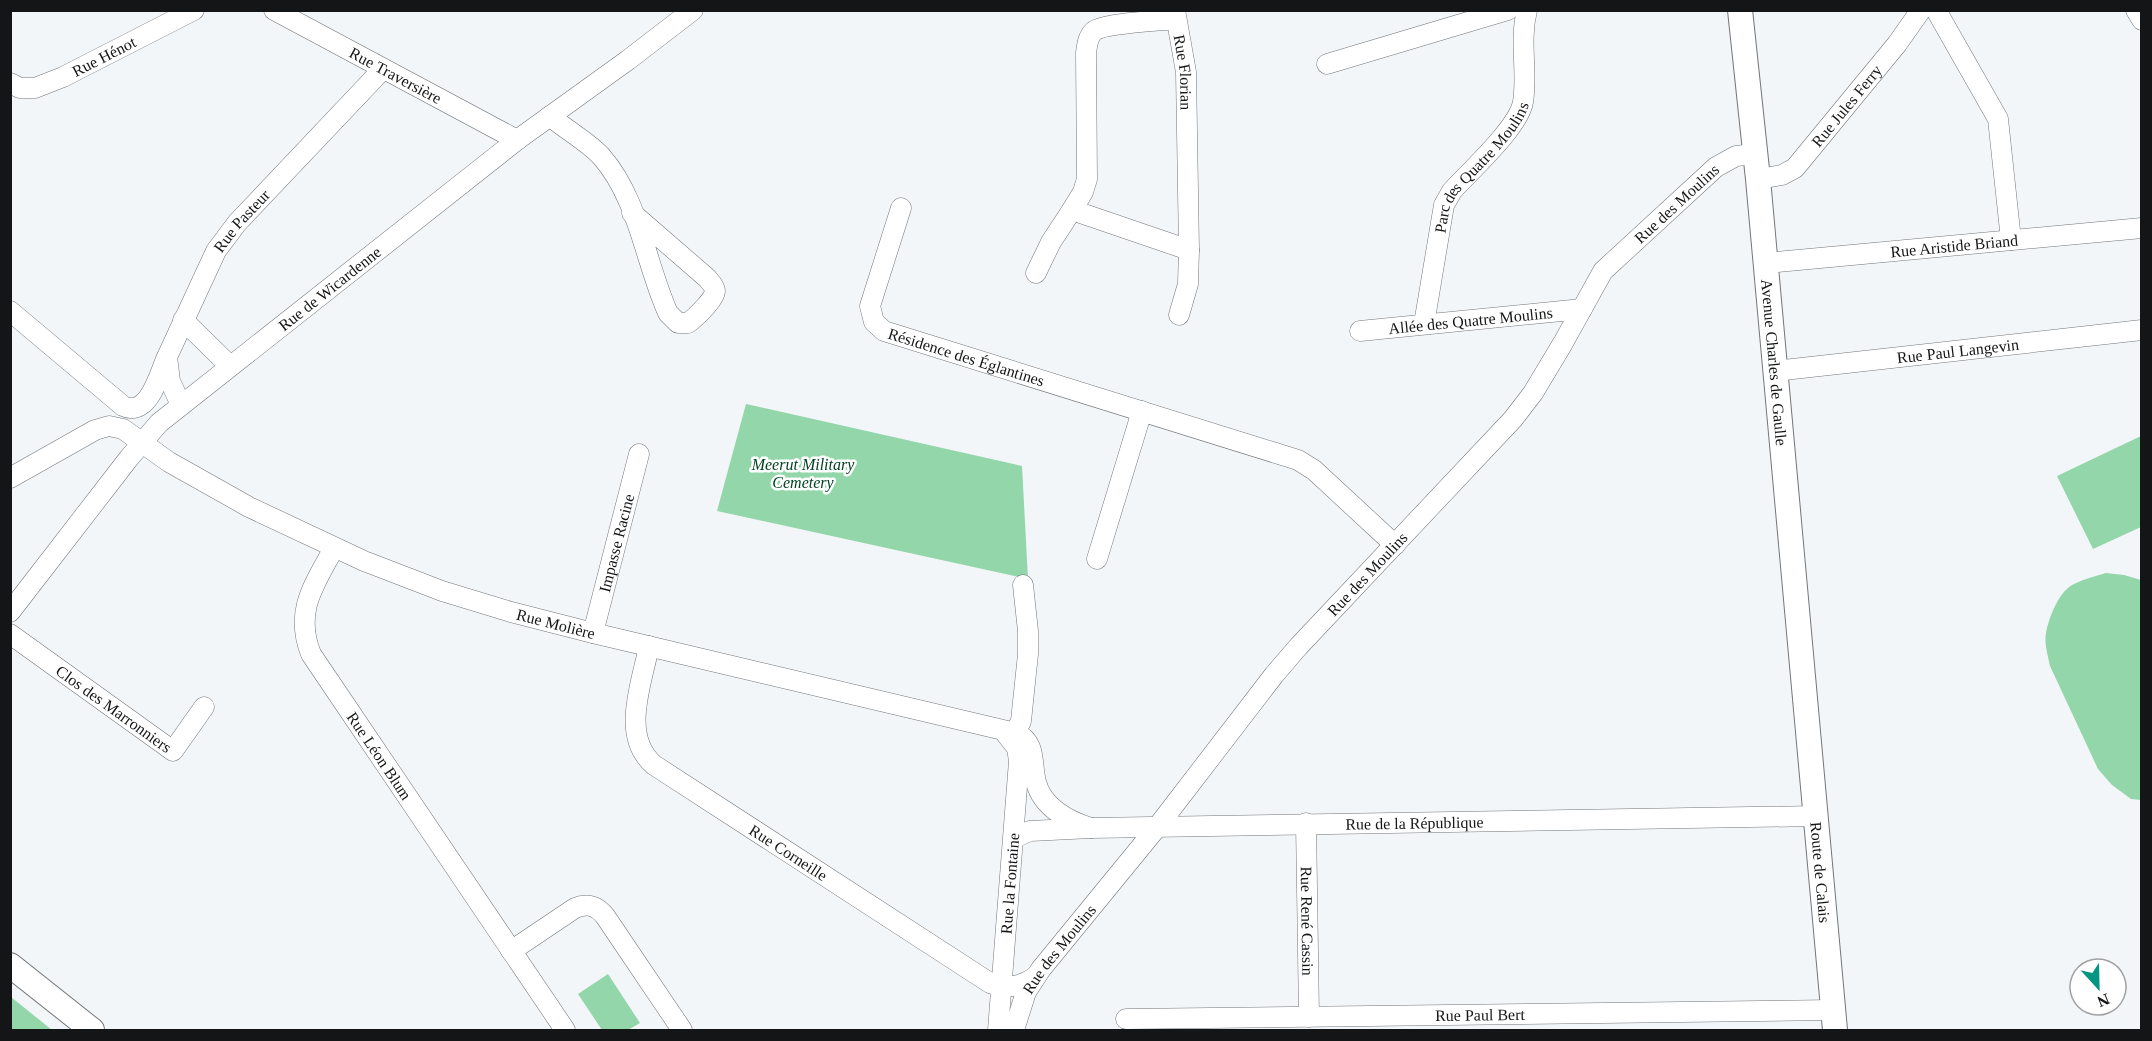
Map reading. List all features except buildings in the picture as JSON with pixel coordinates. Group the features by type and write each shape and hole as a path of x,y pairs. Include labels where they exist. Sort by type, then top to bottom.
{"main road":[{"name":"Avenue Charles de Gaulle","path":"1740,10 1766,263 1805,714"},
{"name":"Route de Calais","path":"1805,714 1834,1020"},
{"path":"14,969 92,1030"}],"street":[{"name":"Rue Traversière","path":"274,10 382,70 517,140"},
{"name":"Rue de Wicardenne","path":"10,612 142,441 159,423 517,140 693,10"},
{"path":"1327,64 1508,10"},
{"name":"Parc des Quatre Moulins","path":"1424,324 1442,213 1448,198 1516,120 1523,105 1522,39 1527,10"},
{"name":"Rue Jules Ferry","path":"1758,179 1782,175 1795,168 1897,44 1921,10"},
{"path":"1936,10 1998,119 2011,240"},
{"path":"2136,10 2142,20"},
{"name":"Rue Hénot","path":"10,83 20,88 35,88 63,77 191,11"},
{"name":"Rue Florian","path":"1036,273 1051,242 1083,192 1087,179 1086,53 1089,38 1092,33 1104,27 1175,15 1186,72 1188,284 1179,315"},
{"name":"Rue Pasteur","path":"10,311 123,406 129,409 142,405 148,399 216,251 230,231 382,70"},
{"path":"550,116 599,154 618,180 633,213 668,313 678,323 688,323 712,299 715,288 707,278 633,213"},
{"name":"Rue des Moulins","path":"1014,1030 1026,992 1038,973 1158,826 1283,664 1513,419 1533,393 1597,280 1611,262 1716,167 1736,156 1755,153"},
{"name":"Résidence des Églantines","path":"901,208 870,306 872,317 878,327 890,334 1298,460 1319,474 1395,545"},
{"path":"1072,210 1188,250"},
{"name":"Rue Aristide Briand","path":"1766,263 2142,228"},
{"name":"Allée des Quatre Moulins","path":"1360,331 1582,309"},
{"path":"183,320 230,366"},
{"name":"Rue Paul Langevin","path":"1775,371 2142,330"},
{"path":"167,357 170,381 181,405"},
{"path":"1097,560 1142,411"},
{"path":"10,478 101,428 116,426 142,441"},
{"name":"Rue Molière","path":"142,441 169,462 235,499 334,548 442,591 592,633 1009,734"},
{"name":"Impasse Racine","path":"592,633 639,454"},
{"name":"Rue Léon Blum","path":"334,548 310,594 304,613 304,634 311,654 565,1030"},
{"name":"Rue la Fontaine","path":"998,1030 1019,761 1018,752 1009,734 1021,721 1028,654 1023,585"},
{"name":"Clos des Marronniers","path":"10,634 173,751 204,707"},
{"name":"Rue Corneille","path":"649,646 636,720 639,745 648,759 663,772 990,983 1002,987"},
{"path":"1009,734 1026,740 1031,749 1036,782 1046,801 1063,816 1091,828"},
{"name":"Rue de la République","path":"1014,838 1030,831 1158,826 1816,816"},
{"name":"Rue René Cassin","path":"1306,823 1309,1017"},
{"path":"511,951 574,909 581,906 596,907 605,916 682,1030"},
{"path":"1004,956 1019,968 1038,973"},
{"path":"1002,987 1022,984 1038,973"},
{"name":"Rue Paul Bert","path":"1126,1019 1251,1024 1309,1017 1557,1022 1834,1020"}],"green space":[{"name":"Meerut Military Cemetery","path":"746,404 1022,466 1028,579 717,511"},
{"path":"2141,436 2141,527 2093,549 2057,476"},
{"path":"2106,573 2141,580 2141,800 2131,799 2112,785 2098,769 2050,666 2047,650 2046,637 2050,620 2064,592 2078,582"},
{"path":"608,974 640,1023 628,1030 602,1030 578,994"},
{"path":"11,997 52,1030 11,1030"}]}
